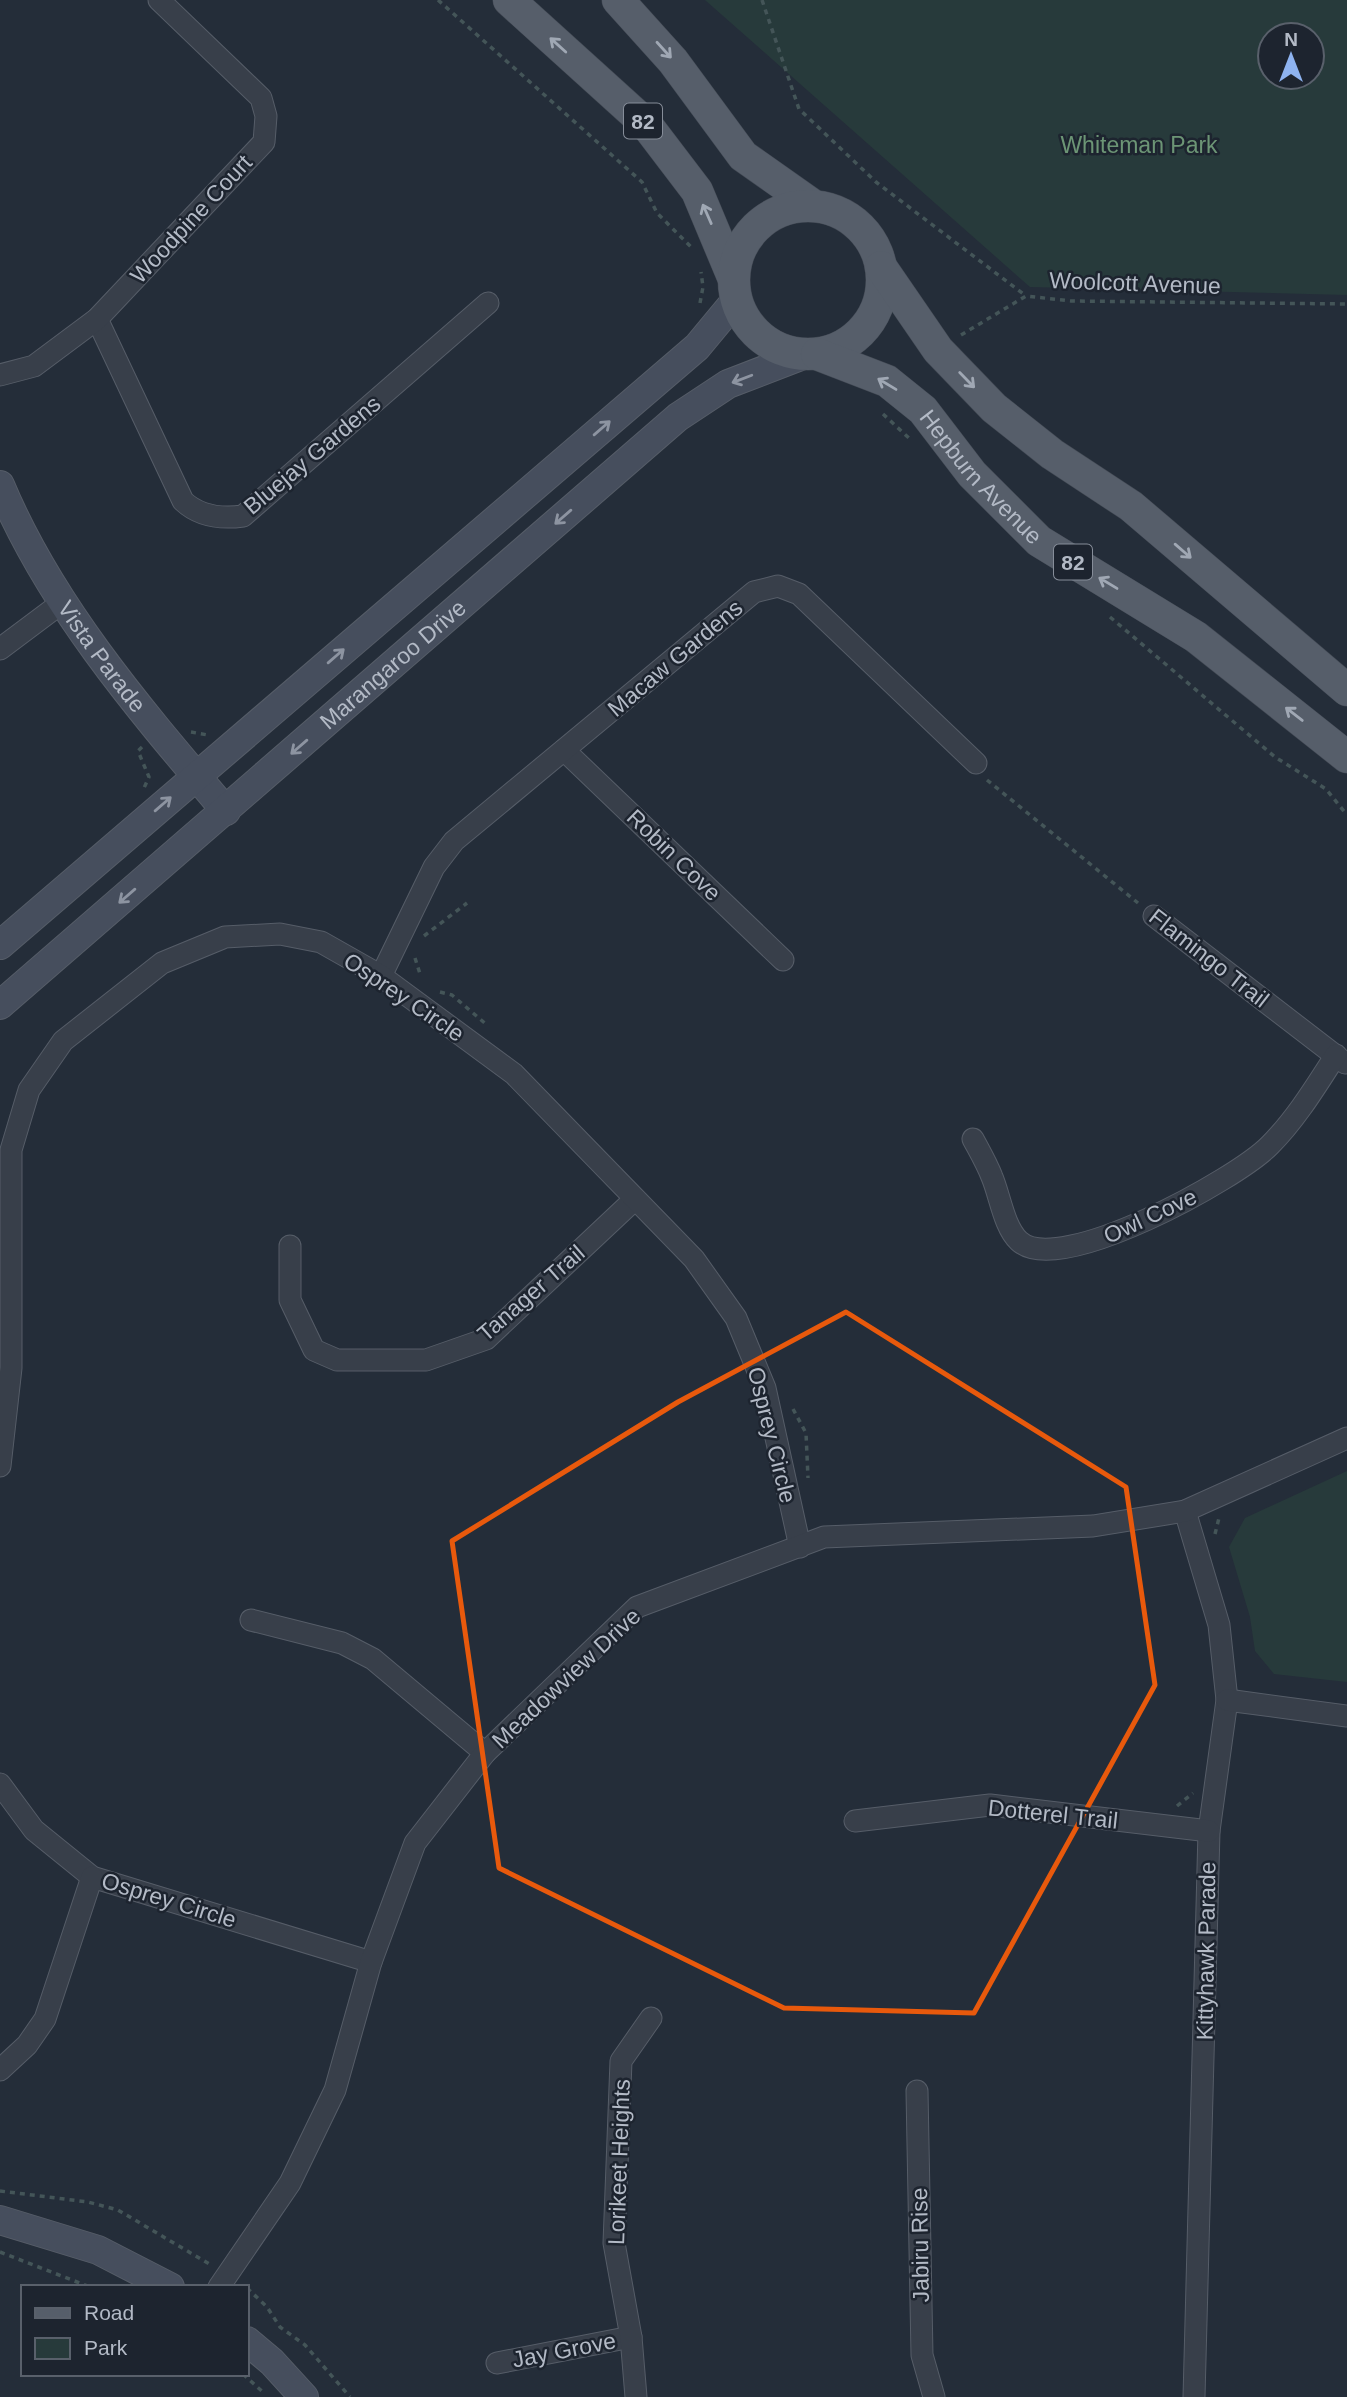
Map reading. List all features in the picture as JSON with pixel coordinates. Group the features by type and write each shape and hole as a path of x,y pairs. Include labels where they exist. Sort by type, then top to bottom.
{"main road":[{"name":"82","path":"509,0 646,124 696,191 748,324 779,349 811,354"},
{"name":"82","path":"618,0 673,61 743,156 814,206 841,214 863,230 881,267 938,350 994,408 1052,454 1130,506 1347,690"},
{"name":"82","path":"734,289 740,248 758,224 784,209 814,206"},
{"path":"811,354 830,351 853,339 871,319 881,294 881,267"},
{"name":"Marangaroo Drive","path":"0,945 696,347 734,289"},
{"name":"Marangaroo Drive","path":"0,1006 678,417 729,384 811,354"},
{"name":"Hepburn Avenue","path":"811,354 887,381 923,410 972,474 1039,541 1196,637 1347,757"},
{"name":"Vista Parade","path":"0,485 22,538 126,694 226,811"},
{"path":"0,2220 98,2250 166,2285"},
{"path":"248,2343 272,2362 304,2397"}],"street":[{"name":"Woodpine Court","path":"0,375 34,366 97,319 264,142 267,116 261,98 159,0"},
{"name":"Bluejay Gardens","path":"97,319 183,500 191,508 220,519 243,516 488,303"},
{"name":"Macaw Gardens","path":"381,976 434,867 454,841 754,592 778,586 799,594 976,763"},
{"path":"0,649 64,601"},
{"name":"Robin Cove","path":"564,750 783,960"},
{"name":"Flamingo Trail","path":"1154,916 1341,1060"},
{"name":"Osprey Circle","path":"0,1466 11,1368 11,1150 29,1090 63,1041 162,963 225,937 279,934 321,942 381,976 514,1074 694,1259 736,1318 765,1388 800,1547"},
{"name":"Owl Cove","path":"973,1139 1018,1240 1036,1251 1054,1251 1096,1241 1223,1182 1271,1145 1341,1060"},
{"name":"Tanager Trail","path":"290,1246 290,1300 314,1350 337,1360 426,1360 486,1339 635,1199"},
{"name":"Meadowview Drive","path":"223,2281 290,2183 335,2090 371,1962 415,1843 485,1753 637,1607 824,1537 1094,1526 1185,1511 1347,1438"},
{"name":"Kittyhawk Parade","path":"1185,1511 1219,1625 1227,1700 1209,1831 1194,2397"},
{"path":"251,1620 342,1643 373,1659 485,1753"},
{"path":"1227,1700 1347,1716"},
{"name":"Osprey Circle","path":"0,1784 34,1830 92,1877 371,1962"},
{"name":"Dotterel Trail","path":"856,1821 990,1805 1209,1831"},
{"path":"0,2070 27,2045 45,2019 92,1877"},
{"name":"Lorikeet Heights","path":"636,2397 631,2337 614,2243 621,2061 651,2018"},
{"name":"Jabiru Rise","path":"917,2091 922,2356 934,2397"},
{"name":"Jay Grove","path":"496,2363 631,2337"}],"path":[{"path":"439,0 642,182 657,213 698,254"},
{"path":"762,0 799,109 876,182 1026,296"},
{"name":"Woolcott Avenue","path":"938,350 1026,296 1071,301 1347,304"},
{"name":"Flamingo Trail","path":"976,763 989,784 1154,916"},
{"path":"418,941 467,903"},
{"path":"415,950 415,961 425,984"},
{"path":"434,990 452,995 488,1026"},
{"path":"789,1398 806,1433 808,1484"},
{"path":"1215,1537 1219,1516 1225,1510"},
{"path":"1170,1808 1189,1799 1198,1787"},
{"path":"0,2191 88,2202 117,2210 223,2281"},
{"path":"0,2252 85,2285"},
{"path":"248,2289 267,2307 280,2327 305,2346 350,2397"},
{"path":"245,2376 268,2397"}],"highlighted area":[{"path":"846,1312 1126,1487 1155,1685 974,2013 784,2008 499,1868 452,1541 678,1402"}],"green space":[{"name":"Whiteman Park","path":"705,0 1347,0 1347,295 1030,287"},
{"path":"1347,1471 1347,1682 1274,1674 1255,1651 1250,1617 1229,1547 1245,1518"}]}
